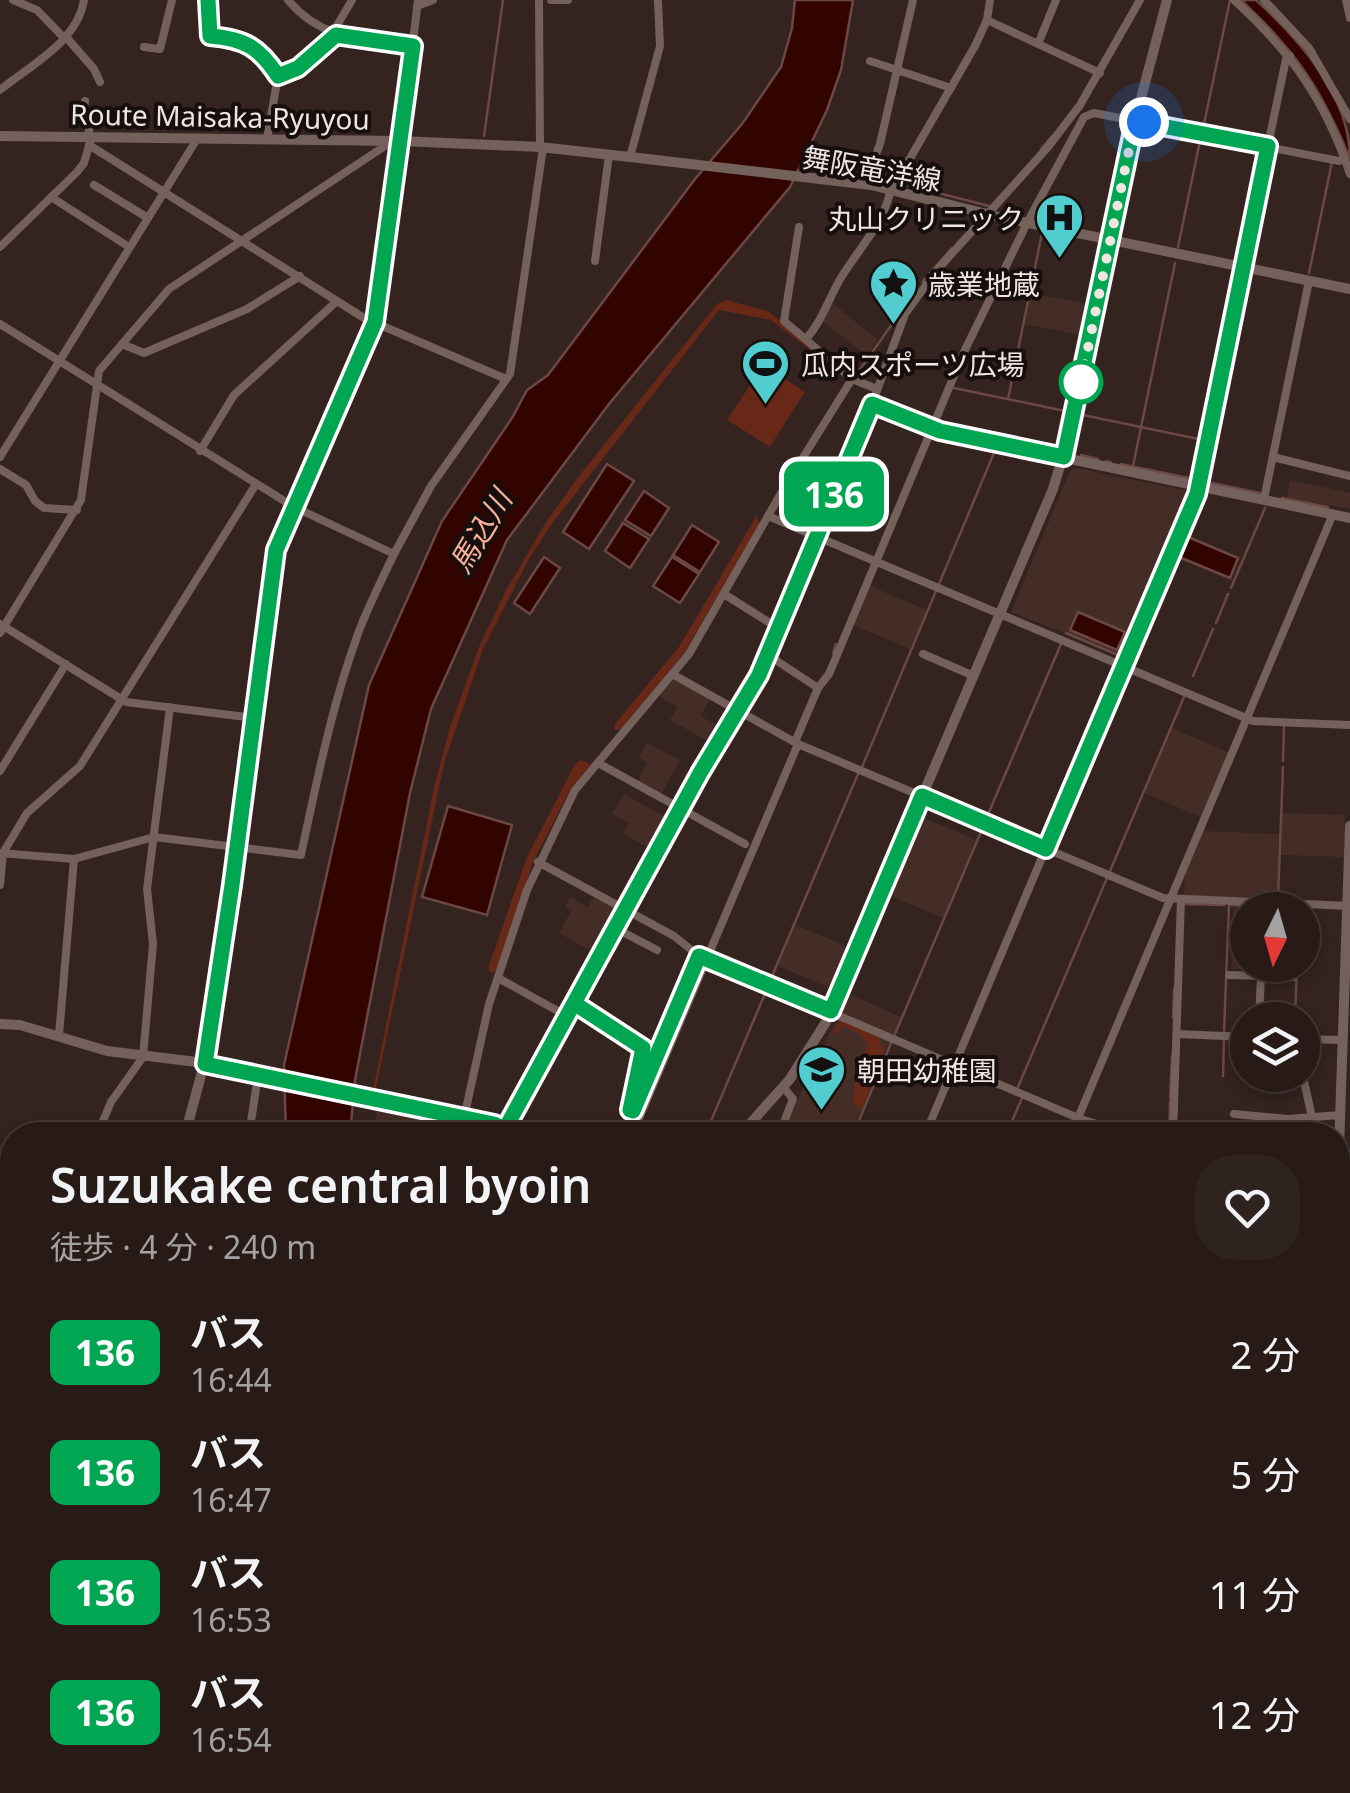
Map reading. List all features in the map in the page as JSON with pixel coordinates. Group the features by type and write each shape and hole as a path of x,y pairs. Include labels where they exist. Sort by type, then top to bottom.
{"street":[{"path":"13,0 37,10 94,69 100,82"},
{"path":"0,90 65,38 81,18 84,0"},
{"path":"144,47 160,49 172,0"},
{"path":"208,0 210,36 239,38 266,57 278,76 267,139"},
{"path":"288,0 305,18 334,34 413,46"},
{"path":"278,76 298,68 334,34 352,0"},
{"path":"189,1122 205,1064 276,550 375,322 418,3 434,0"},
{"path":"2,853 74,859 154,837 301,855 326,738 360,629 431,486 510,374 542,148 539,0"},
{"path":"551,0 568,0"},
{"path":"630,157 660,46 658,0"},
{"path":"870,170 880,144 913,0"},
{"path":"806,339 882,217 986,20 990,0"},
{"path":"1038,44 1056,0"},
{"path":"510,1122 768,655 905,314 937,270 1048,147 1100,73 1140,0"},
{"path":"752,1122 810,1052 831,1011 1064,457 1135,121 1166,0"},
{"path":"1234,0 1290,56 1311,87 1350,174"},
{"path":"1264,0 1310,48 1350,119"},
{"path":"1346,0 1350,18"},
{"path":"986,20 1100,73"},
{"path":"931,1122 1198,485 1286,59 1290,56"},
{"path":"870,61 951,88"},
{"path":"0,247 84,163 92,121 84,111 85,102"},
{"path":"633,1122 818,688 829,674 964,352 1027,222 1087,114 1339,161 1345,159"},
{"name":"Route Maisaka-Ryuyou","path":"0,136 397,141 542,148 678,163"},
{"path":"0,457 197,139"},
{"path":"89,140 338,301 375,322 506,379"},
{"path":"254,718 121,698 1,628 77,510 100,371 169,289 397,141"},
{"path":"595,261 609,155"},
{"name":"舞阪竜洋線","path":"678,163 893,190 988,214 1350,289"},
{"path":"94,184 148,218"},
{"path":"51,198 130,248"},
{"path":"464,1118 498,978 538,862 575,790 689,654 852,379 851,374 784,321 800,228"},
{"path":"122,344 144,353 247,309 300,276"},
{"path":"1264,499 1309,281"},
{"path":"200,451 234,395 338,301"},
{"path":"0,324 294,507 394,554"},
{"path":"852,379 877,389"},
{"path":"872,404 932,429 1350,518"},
{"path":"1273,457 1350,476"},
{"path":"846,464 884,480"},
{"path":"0,469 26,485 44,508 77,510"},
{"path":"0,885 2,853 27,812 80,766 256,484"},
{"path":"1076,1122 1176,899 1333,514"},
{"path":"768,516 1248,719 1350,725"},
{"path":"724,594 778,628"},
{"path":"922,654 974,676"},
{"path":"768,655 818,688"},
{"path":"0,771 66,664"},
{"path":"672,674 796,743 1163,898 1348,906"},
{"path":"102,1122 110,1102 144,1057 153,944 147,889 170,707"},
{"path":"598,763 746,844"},
{"path":"1340,1122 1346,1073 1342,1040 1350,826"},
{"path":"59,1035 74,859"},
{"path":"538,862 674,936 703,958 1090,1122"},
{"path":"1173,1122 1176,899"},
{"path":"616,928 657,950"},
{"path":"631,1122 703,958"},
{"path":"498,978 567,1016"},
{"path":"574,1004 643,1048 630,1110 633,1111"},
{"path":"0,1024 20,1024 107,1050 205,1064 487,1122"},
{"path":"1176,1034 1230,1036"},
{"path":"1320,1039 1342,1040"},
{"path":"252,1122 264,1076"},
{"path":"784,1088 793,1099 784,1122"},
{"path":"1306,1092 1312,1117"},
{"path":"1234,1114 1282,1119 1340,1115"}],"shaded area":[{"path":"1031,293 1087,304 1080,335 1024,324"},
{"path":"726,300 768,311 844,371 843,375 771,320 719,310 551,525 483,649 444,764 375,1093 435,783 479,647 505,592 546,522 717,304"},
{"path":"831,302 878,340 867,356 823,321"},
{"name":"瓜内スポーツ広場","path":"763,365 805,392 770,447 727,420"},
{"path":"1076,468 1188,491 1119,654 1011,612 1070,471"},
{"path":"1290,480 1350,493 1350,509 1287,498"},
{"path":"757,515 759,524 685,652 621,729 615,730 615,724 679,647"},
{"path":"870,586 927,610 910,649 853,625"},
{"path":"674,678 710,698 701,716 723,728 713,744 670,720 677,707 659,696"},
{"path":"1172,728 1230,753 1203,818 1144,793"},
{"path":"647,743 680,760 660,796 637,783 647,763 639,758"},
{"path":"581,760 591,764 571,788 534,860 496,971 491,973 488,968 527,857 575,764"},
{"path":"624,794 670,819 653,850 623,834 628,823 612,814"},
{"path":"1282,813 1345,815 1344,857 1281,855"},
{"path":"924,818 976,840 943,918 891,896"},
{"path":"1203,831 1279,834 1277,892 1230,892 1230,897 1184,896 1185,874"},
{"path":"595,895 622,909 597,954 559,933 571,911 565,907 570,897 588,907"},
{"path":"795,925 848,947 830,988 778,966"},
{"path":"849,994 901,1017 893,1036 841,1013"},
{"path":"839,1017 892,1040 857,1122 788,1122 812,1066"},
{"path":"840,1018 878,1035 884,1051 862,1109 853,1104 855,1082 869,1076 863,1057 868,1045 859,1033 844,1026 832,1037"},
{"path":"377,1107 461,1122 375,1122"}],"water":[{"name":"馬込川","path":"795,0 853,0 841,70 827,110 790,187 609,404 507,540 431,709 410,793 355,1080 351,1122 286,1122 284,1065 369,685 442,521 527,390 548,375 695,179 742,124 781,67"},
{"path":"1241,0 1256,0 1290,33 1320,71 1342,113 1350,159 1306,73"},
{"path":"607,464 634,481 589,549 563,532"},
{"path":"644,491 669,508 651,536 625,520"},
{"path":"623,523 649,539 630,568 605,551"},
{"path":"692,525 719,542 700,572 673,555"},
{"path":"1188,537 1238,558 1230,578 1179,557"},
{"path":"544,557 560,568 530,614 514,603"},
{"path":"672,557 699,574 680,603 653,586"},
{"path":"1078,612 1125,632 1117,650 1070,630"},
{"path":"448,806 512,825 487,915 422,897"}],"waterway":[{"path":"484,136 503,0"},
{"path":"1203,129 1230,0"},
{"path":"1041,149 1052,136"},
{"path":"1178,247 1201,136"},
{"path":"1309,273 1332,162"},
{"path":"903,184 989,206"},
{"path":"1008,399 1042,233"},
{"path":"922,282 952,248"},
{"path":"1133,466 1175,263"},
{"path":"856,375 917,289"},
{"path":"954,388 1065,411"},
{"path":"1083,415 1203,440"},
{"path":"947,428 1049,449"},
{"path":"939,584 996,448"},
{"path":"1081,455 1098,459"},
{"path":"1106,461 1111,462"},
{"path":"1121,464 1194,479"},
{"path":"1203,481 1260,493"},
{"path":"1176,524 1190,491"},
{"path":"1282,498 1328,507"},
{"path":"1231,588 1265,508"},
{"path":"1145,595 1171,535"},
{"path":"862,767 936,591"},
{"path":"1216,623 1228,594"},
{"path":"1137,614 1144,599"},
{"path":"1066,633 1118,655 1133,624"},
{"path":"1193,676 1213,629"},
{"path":"833,653 836,644"},
{"path":"986,819 1061,644"},
{"path":"1110,871 1184,697"},
{"path":"1283,761 1284,727"},
{"path":"1278,892 1283,767"},
{"path":"770,981 858,774"},
{"path":"895,1034 983,827"},
{"path":"1018,1087 1107,878"},
{"path":"1185,904 1224,905"},
{"path":"1224,1031 1229,905"},
{"path":"1296,982 1296,1002"},
{"path":"711,1122 767,989"},
{"path":"1173,1018 1174,989"},
{"path":"1223,1076 1224,1039"},
{"path":"858,1122 892,1041"},
{"path":"1170,1098 1172,1056"},
{"path":"1012,1122 1022,1098"},
{"path":"1169,1122 1170,1101"}],"bus line":[{"name":"136","path":"208,0 210,36 239,38 266,57 278,76 298,68 336,35 413,46 375,322 276,550 205,1064 483,1122"},
{"name":"136","path":"507,1122 700,773 759,675 872,404 940,431 1064,457 1135,121 1268,146 1197,494 1046,849 922,796 831,1011 699,956 633,1111 630,1110 643,1048 580,1007"}],"place":[{"name":"丸山クリニック","path":"1059,260"},
{"name":"歳業地蔵","path":"893,326"},
{"name":"瓜内スポーツ広場","path":"766,406"},
{"name":"朝田幼稚園","path":"822,1112"}],"route":[{"path":"1081,382 1135,121 1144,122"}]}
